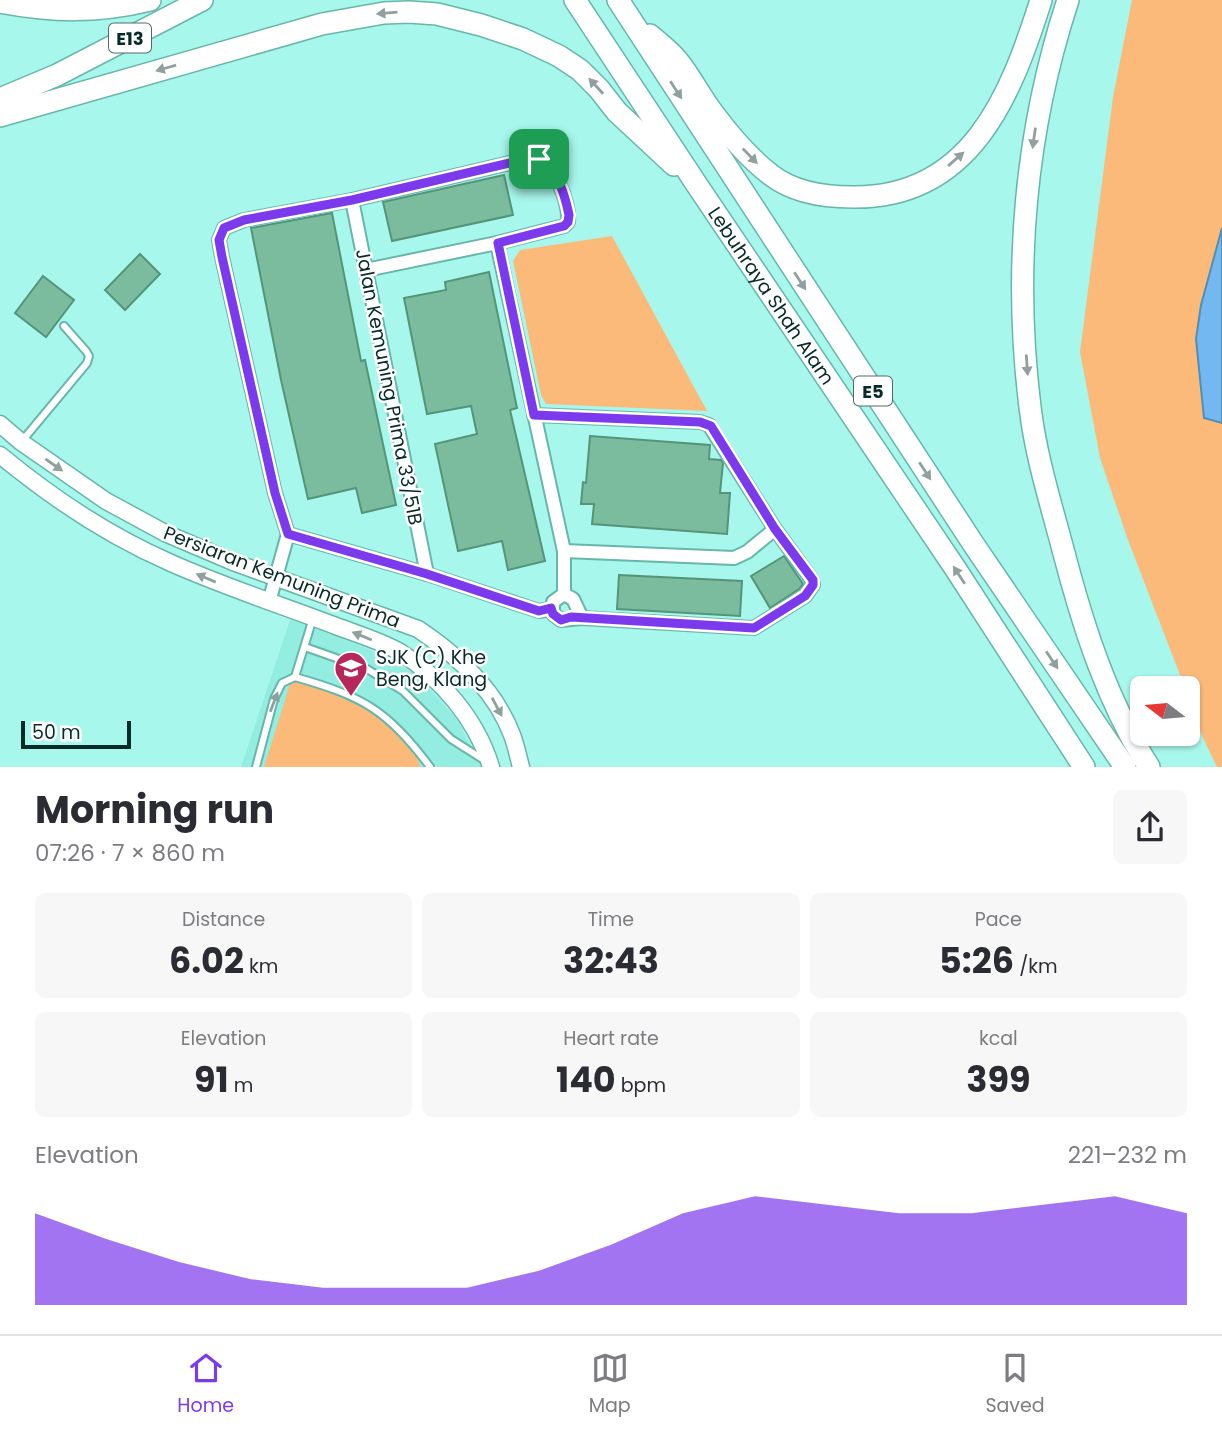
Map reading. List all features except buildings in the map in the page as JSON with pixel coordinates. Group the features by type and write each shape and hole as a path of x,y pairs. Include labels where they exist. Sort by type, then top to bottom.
{"highway":[{"path":"0,2 37,9 78,11 150,0"},
{"name":"E13","path":"0,99 57,75 202,0"},
{"name":"Lebuhraya Shah Alam","path":"575,0 696,185 955,568 1084,767"},
{"path":"622,6 677,60 713,113 751,158 774,177 830,197 870,197 909,188 935,176 956,161 980,136 1000,107 1018,69 1041,0"},
{"path":"1068,0 1039,104 1025,201 1023,316 1030,408 1045,488 1083,621 1119,712 1149,767"},
{"name":"Lebuhraya Shah Alam","path":"622,6 967,533 1125,767"},
{"path":"0,116 322,23 384,13 437,15 481,25 523,39 559,56 580,70 617,112 696,185"}],"street":[{"path":"270,602 288,534 275,493 219,240 224,228 229,224 352,200 514,161 539,159 554,174 567,206 568,222 554,229 498,243 366,270"},
{"name":"Jalan Kemuning Prima 33/51B","path":"352,200 427,574"},
{"path":"498,243 564,551 564,594"},
{"path":"534,415 706,423 713,429 775,529 811,575 813,585 805,596 754,628 582,618 561,620 553,614 551,608 555,599 564,594"},
{"name":"Persiaran Kemuning Prima","path":"0,424 21,442 106,501 165,533 275,577 418,629 466,666 490,693 512,734 521,767"},
{"name":"Persiaran Kemuning Prima","path":"0,455 96,525 168,562 398,651 430,674 456,702 479,736 490,766"},
{"path":"564,551 734,558 747,552 775,529"},
{"path":"288,534 427,574 539,611 551,608"},
{"path":"564,594 573,599 582,618"}],"lane":[{"path":"21,442 83,369 89,356 64,326"},
{"path":"295,677 313,617"},
{"path":"305,648 367,669 404,691 451,738 490,766"},
{"path":"256,767 274,699 282,683 295,677 328,686 367,703 412,742 430,767"}],"shaded area":[{"path":"1132,0 1222,0 1222,228 1201,305 1204,417 1222,423 1222,767 1217,767 1200,730 1200,676 1180,676 1128,540 1100,458 1080,352 1113,97"},
{"path":"612,236 707,411 546,404 541,395 513,261 520,250"},
{"name":"SJK (C) Khe Beng, Klang","path":"291,617 368,649 418,675 458,721 482,767 241,767"},
{"path":"294,671 349,691 364,700 404,737 412,747 420,767 264,767"}],"water":[{"path":"1222,228 1222,423 1204,418 1196,339 1201,305"}],"place":[{"name":"SJK (C) Khe Beng, Klang","path":"351,698"}],"route":[{"path":"539,159 554,174 567,206 568,222 554,229 498,243 534,415 700,422 711,426 775,529 813,580 813,585 805,596 754,628 571,617 561,620 556,618 551,608 539,611 427,574 288,534 275,493 222,257 220,233 229,224 244,220 352,200 514,161 539,159"}]}
